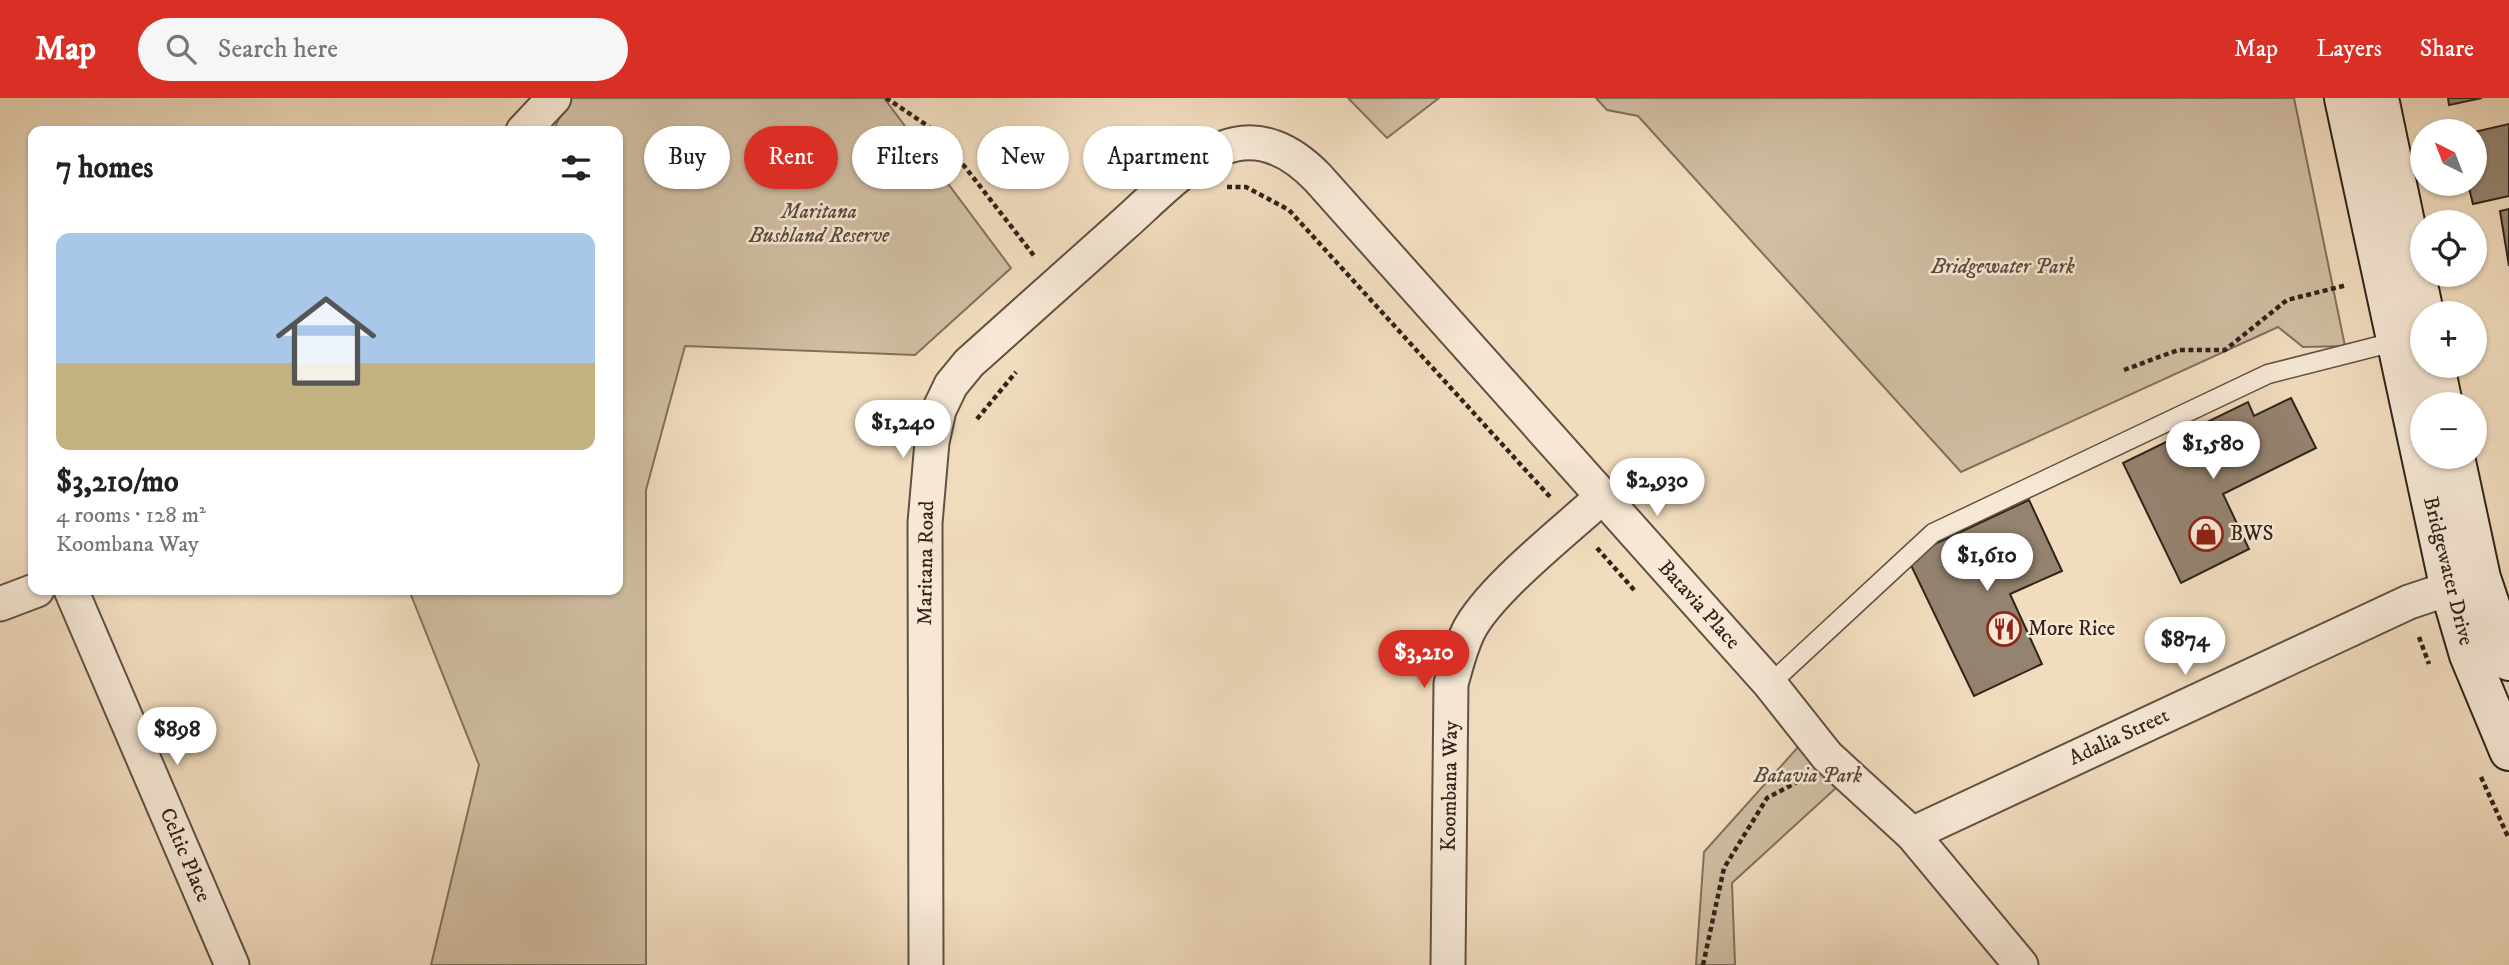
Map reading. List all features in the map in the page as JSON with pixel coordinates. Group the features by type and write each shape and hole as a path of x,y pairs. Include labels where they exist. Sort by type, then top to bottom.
{"street":[{"path":"528,126 554,98"},
{"name":"Bridgewater Drive","path":"2344,98 2394,342 2465,584 2509,662"},
{"path":"2379,98 2421,301"},
{"name":"Maritana Road","path":"926,965 925,523 932,442 939,410 951,385 970,363 1180,176 1223,148 1249,143"},
{"name":"Batavia Place","path":"1249,143 1278,147 1298,158 1770,684 1827,756 1912,834 2021,965"},
{"name":"Bridgewater Drive","path":"2456,469 2469,655 2509,751"},
{"name":"Koombana Way","path":"1448,965 1451,684 1458,656 1469,630 1487,604 1602,497"},
{"name":"Adalia Street","path":"1912,834 2396,608 2465,584"},
{"path":"0,604 28,593"},
{"name":"Celtic Place","path":"73,595 232,965"}],"lane":[{"path":"1770,684 1933,533 2268,373 2394,342"}],"path":[{"path":"886,98 928,126 965,167 1055,286"},
{"path":"1233,187 1246,187 1289,210 1638,594"},
{"path":"2124,370 2178,350 2225,350 2287,300 2348,285"},
{"path":"973,423 1023,363"},
{"path":"1703,965 1724,868 1767,798 1804,778 1795,767"}],"green space":[{"name":"Maritana Bushland Reserve","path":"569,98 884,98 905,126 852,126 852,189 952,189 1011,268 915,355 685,346 646,490 646,965 431,965 479,765 411,595 623,595 623,126 555,126"},
{"path":"1348,98 1439,98 1387,138"},
{"name":"Bridgewater Park","path":"1596,98 2294,98 2345,346 2303,347 2278,327 1961,472 1638,116 1607,110"},
{"name":"Batavia Park","path":"1808,736 1848,777 1732,883 1735,965 1696,965 1704,852"}],"building":[{"path":"2448,98 2482,98 2449,105"},
{"path":"2509,124 2509,196 2473,204 2471,196 2487,196 2487,129"},
{"path":"2509,209 2509,266 2500,211"},
{"path":"2291,398 2316,448 2223,494 2249,549 2181,583 2123,463 2248,402 2254,416"},
{"path":"2029,500 2062,571 2010,594 2042,664 1974,696 1907,557"}],"place":[{"name":"BWS","path":"2206,534"},
{"name":"More Rice","path":"2004,629"}]}
